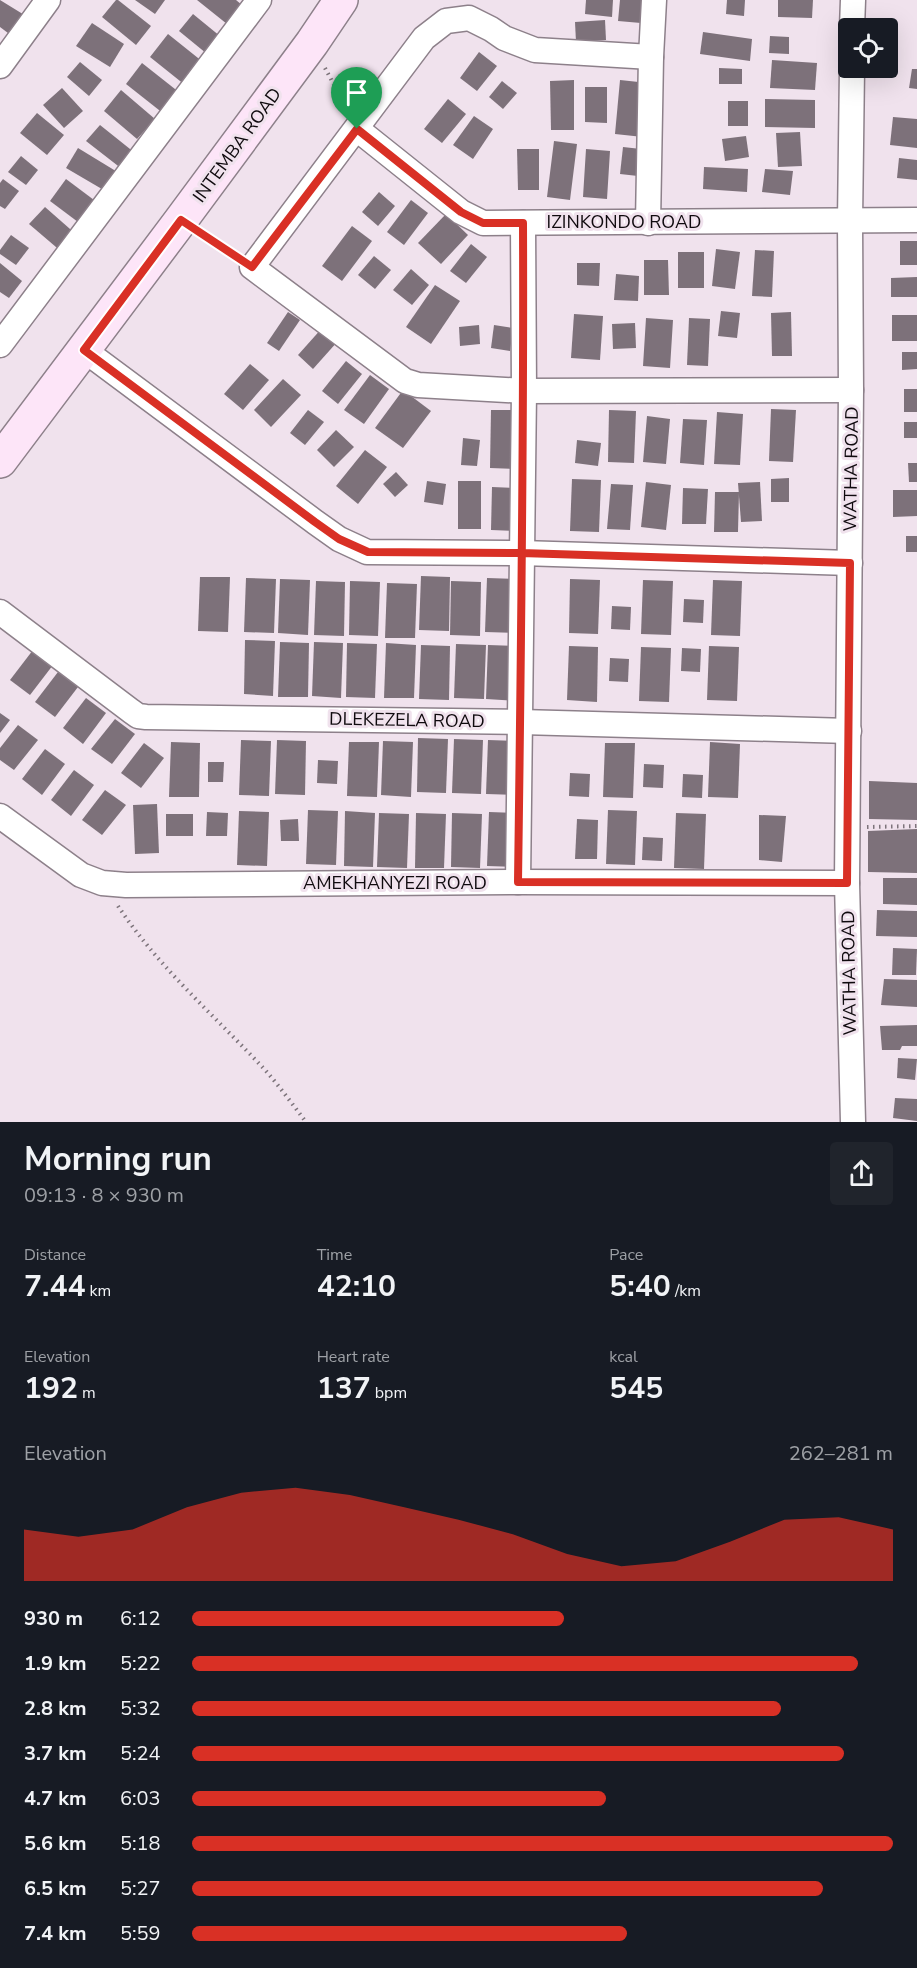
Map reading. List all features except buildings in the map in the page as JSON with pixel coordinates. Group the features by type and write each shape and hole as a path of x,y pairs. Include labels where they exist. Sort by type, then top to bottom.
{"street":[{"path":"0,66 48,0"},
{"path":"0,345 259,0"},
{"path":"648,223 654,0"},
{"path":"852,18 853,0"},
{"name":"INTEMBA ROAD","path":"0,461 312,43 337,1"},
{"path":"651,57 535,50 504,38 491,28 469,18 446,21 424,38 252,267 405,381 418,385 524,391 851,390"},
{"name":"WATHA ROAD","path":"852,78 847,883 853,1122"},
{"name":"IZINKONDO ROAD","path":"357,129 461,212 483,223 917,220"},
{"path":"518,882 524,391 523,223"},
{"path":"84,350 315,522 339,539 368,552 521,553 850,563"},
{"name":"DLEKEZELA ROAD","path":"0,612 138,716 521,722 849,732"},
{"name":"AMEKHANYEZI ROAD","path":"0,816 81,875 102,883 126,885 518,882 847,883"}],"path":[{"path":"312,43 357,129"},
{"path":"181,220 252,267"},
{"path":"848,827 917,826"},
{"path":"102,883 121,912 164,964 267,1073 306,1122"}],"route":[{"path":"357,129 252,267 181,220 84,350 315,522 339,539 368,552 521,553 850,563 847,883 518,882 521,722 521,553 524,391 523,223 483,223 461,212 357,129"}]}
